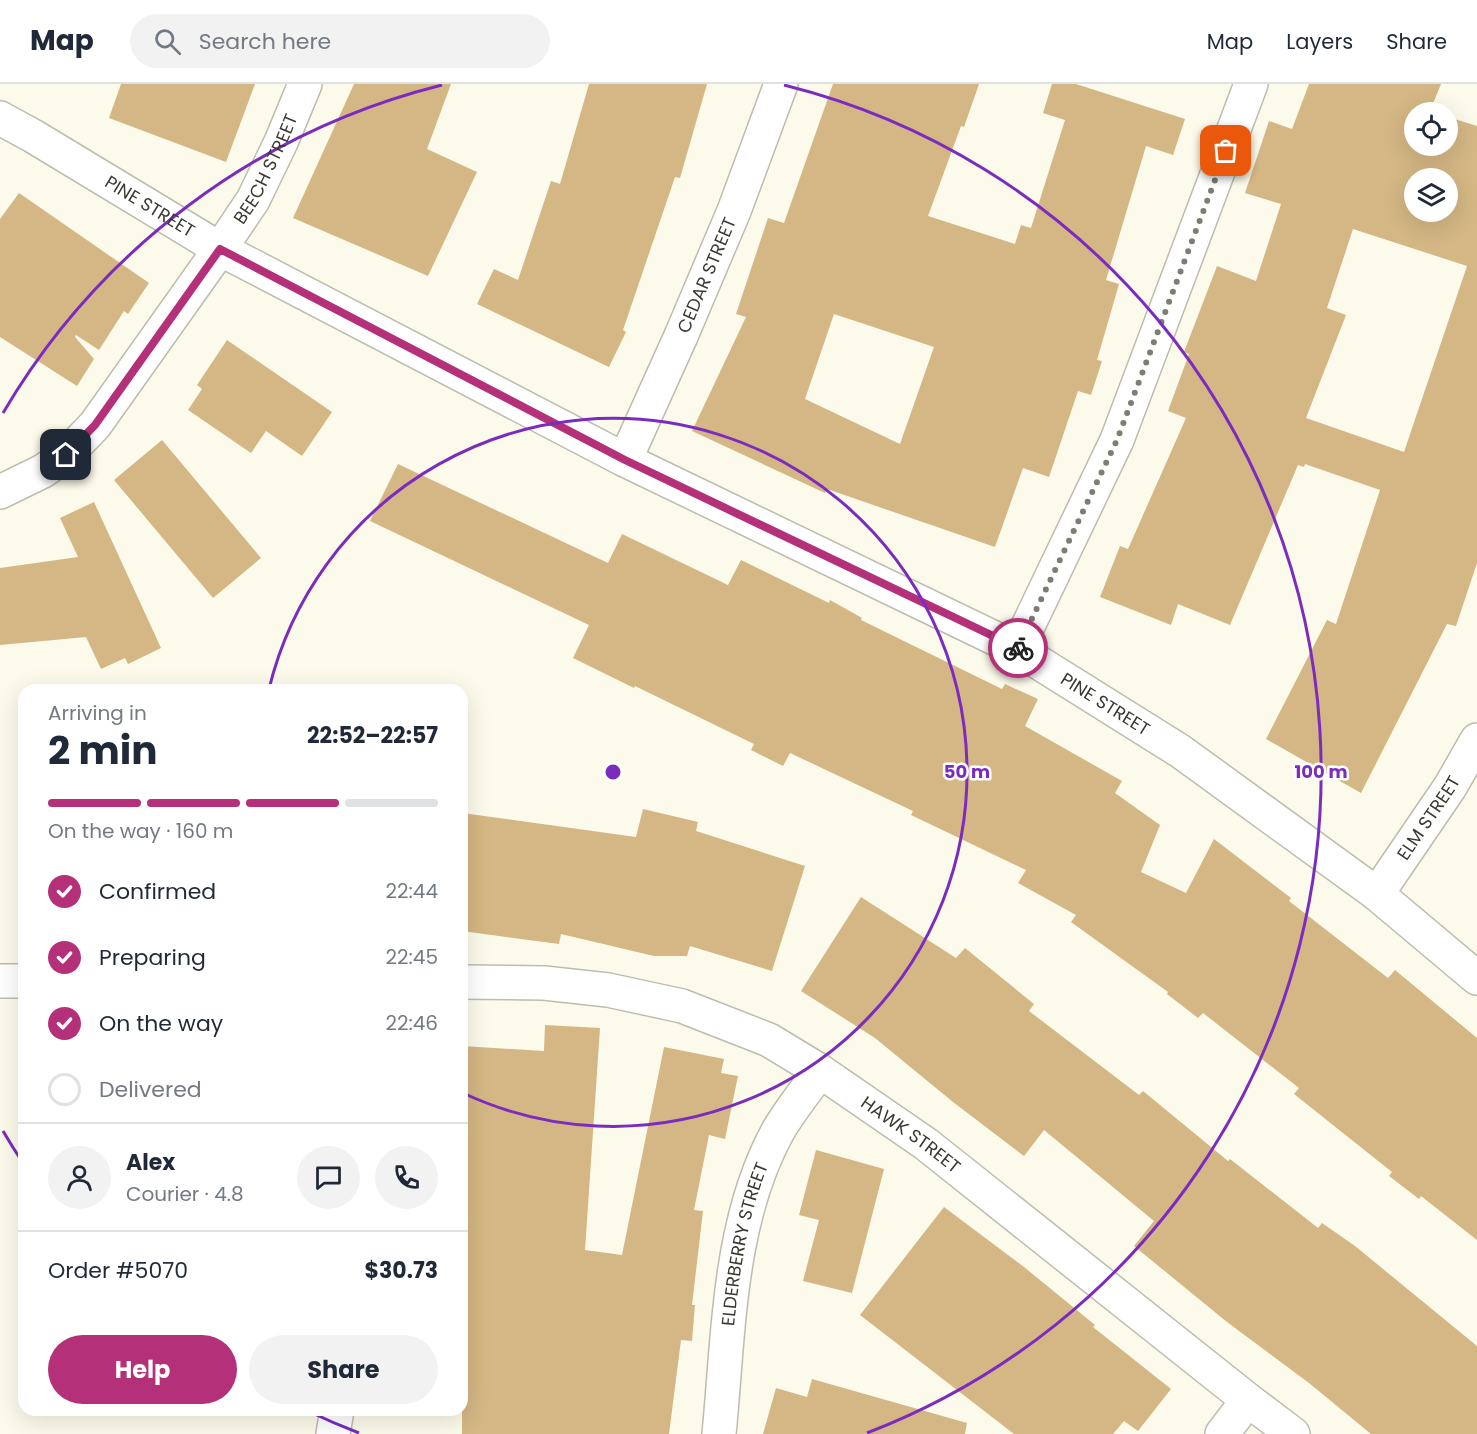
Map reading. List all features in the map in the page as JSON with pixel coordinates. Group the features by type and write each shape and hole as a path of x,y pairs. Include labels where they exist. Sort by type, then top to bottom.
{"street":[{"name":"BEECH STREET","path":"0,492 43,471 95,425 253,200 281,142 305,84"},
{"name":"CEDAR STREET","path":"625,460 725,232 781,84"},
{"path":"1017,649 1117,440 1251,84"},
{"name":"PINE STREET","path":"0,118 220,249 625,460 1017,649 1180,751 1377,894 1477,978"},
{"name":"ELM STREET","path":"1377,894 1450,787 1477,740"},
{"path":"0,981 18,981"},
{"name":"HAWK STREET","path":"468,982 544,983 608,990 682,1006 769,1040 820,1071 926,1144 1293,1434"},
{"name":"ELDERBERRY STREET","path":"719,1434 734,1275 743,1227 755,1186 778,1131 820,1071"},
{"path":"1222,1434 1248,1400"},
{"path":"333,1434 336,1416"}],"building":[{"path":"121,84 255,84 226,162 109,118"},
{"path":"354,84 451,84 427,149 477,172 428,276 293,218"},
{"path":"589,84 707,84 680,178 675,177 623,330 626,332 609,367 477,304 494,269 518,280 551,181 560,184"},
{"path":"833,84 979,84 928,216 1015,244 1021,225 1031,228 1065,120 1043,113 1052,84 1076,84 1185,119 1173,155 1146,146 1106,280 1119,284 1097,360 1102,361 1091,395 1078,391 1049,477 1023,468 995,547 827,489 825,493 692,431 746,317 736,314 768,218 784,223","holes":["834,314 934,347 900,444 805,399"]},
{"path":"1309,84 1441,84 1434,102 1404,102 1404,156 1458,156 1458,120 1477,126 1477,563 1456,626 1447,624 1361,793 1266,739 1327,620 1336,624 1380,490 1305,464 1304,467 1298,465 1230,625 1178,604 1171,625 1100,597 1120,546 1128,549 1186,418 1168,411 1189,354 1184,352 1217,266 1256,281 1281,204 1245,193 1269,121 1292,129","holes":["1353,229 1467,266 1404,452 1306,418 1346,315 1327,308"]},
{"path":"19,193 149,283 128,314 124,311 99,350 76,335 75,337 94,359 77,386 0,337 0,219"},
{"path":"227,340 332,412 302,456 266,431 251,453 188,410 202,389 197,385"},
{"path":"162,440 261,558 213,598 114,480"},
{"path":"398,464 608,563 622,534 728,585 741,560 829,603 830,600 862,618 861,620 1002,689 1005,684 1038,699 1025,726 1122,781 1115,793 1160,825 1141,872 1186,893 1214,839 1291,898 1289,901 1388,978 1395,970 1477,1038 1477,1240 1421,1196 1419,1199 1389,1176 1392,1172 1294,1094 1299,1088 1203,1013 1198,1018 1167,994 1168,992 1071,922 1076,915 1018,883 1026,870 911,815 913,811 790,753 783,766 751,750 754,744 573,658 589,625 370,521"},
{"path":"94,502 161,648 128,664 125,658 101,669 86,637 0,645 0,568 78,557 60,518"},
{"path":"643,809 698,822 696,831 805,866 772,971 690,946 687,956 654,956 561,934 559,944 468,932 468,814 636,837"},
{"path":"861,897 956,958 965,948 1034,1004 1029,1011 1139,1095 1143,1091 1228,1161 1230,1159 1318,1228 1322,1223 1355,1246 1477,1346 1477,1434 1371,1434 1134,1246 1154,1221 1044,1130 1024,1156 875,1038 801,991"},
{"path":"545,1025 600,1028 585,1250 622,1255 664,1047 724,1059 721,1073 738,1076 725,1139 709,1135 694,1210 703,1211 692,1305 695,1305 692,1341 681,1340 669,1434 462,1434 462,1416 468,1416 468,1046 544,1051"},
{"path":"816,1150 884,1169 852,1293 803,1281 819,1220 799,1215"},
{"path":"944,1207 1024,1267 1095,1325 1093,1327 1171,1389 1138,1431 1124,1421 1113,1434 1014,1434 860,1315"},
{"path":"812,1379 967,1423 965,1434 763,1434 776,1388 807,1397"}],"way so far":[{"path":"1018,648 1117,440 1226,151"}],"route":[{"path":"66,455 95,425 220,249 625,460 1018,648"}]}
